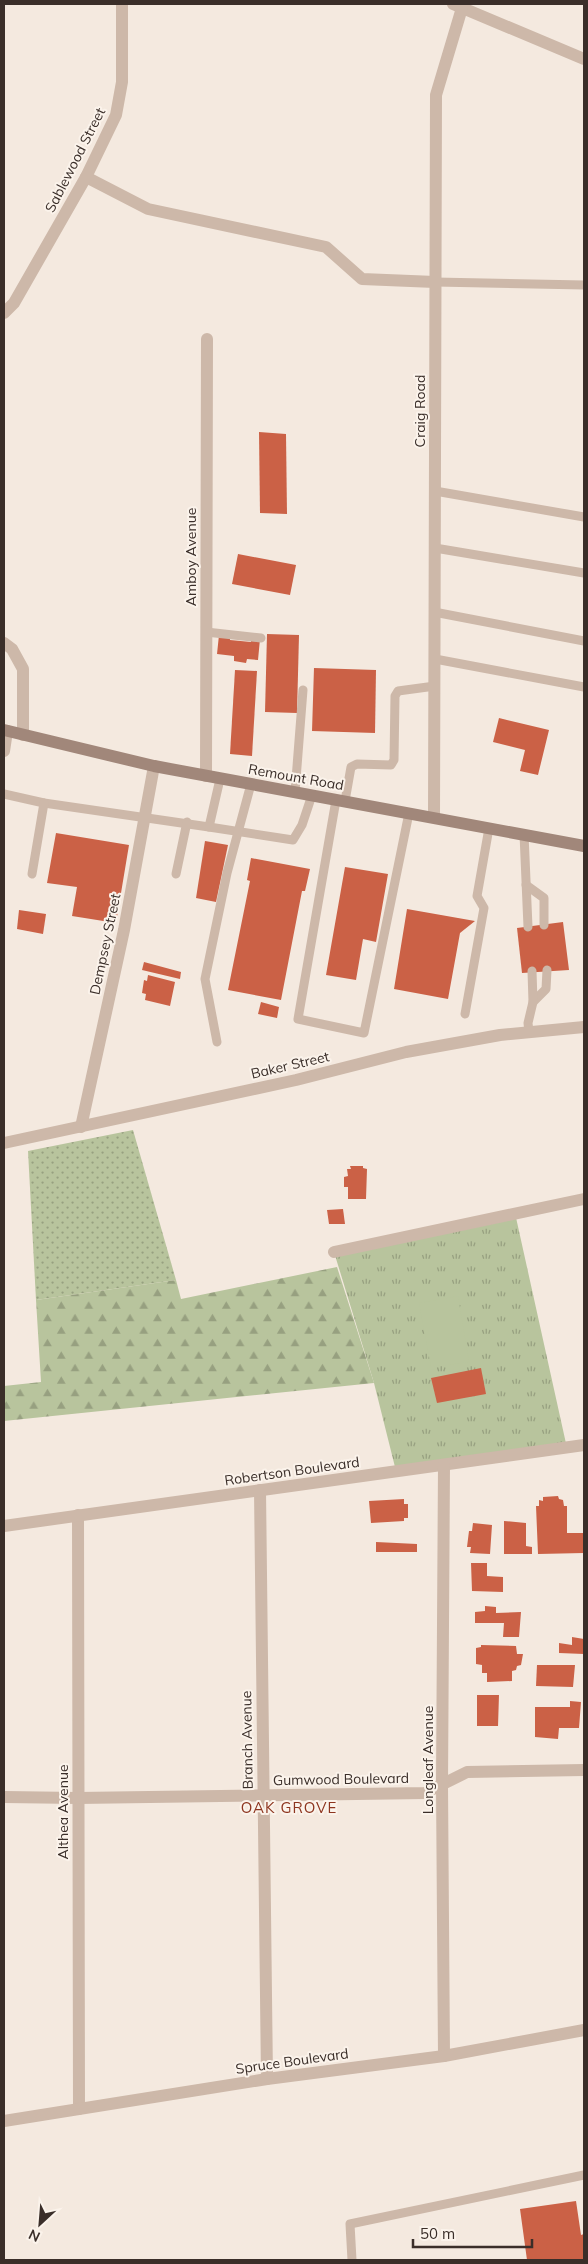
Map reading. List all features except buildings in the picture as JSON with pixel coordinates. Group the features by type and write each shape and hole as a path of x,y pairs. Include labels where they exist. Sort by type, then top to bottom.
{"main road":[{"name":"Remount Road","path":"5,730 154,766 584,846"}],"street":[{"name":"Sablewood Street","path":"4,313 14,303 86,177 116,115 122,82 122,4"},
{"path":"458,6 584,58"},
{"name":"Craig Road","path":"434,817 436,95 458,6"},
{"path":"86,177 148,209 326,247 362,279 435,282"},
{"name":"Amboy Avenue","path":"206,776 207,339"},
{"path":"4,642 12,649 24,669 23,735"},
{"path":"4,751 5,730"},
{"name":"Dempsey Street","path":"81,1127 124,930 154,766"},
{"name":"Baker Street","path":"4,1143 296,1080 406,1052 529,1032 584,1027"},
{"path":"334,1252 584,1199"},
{"name":"Robertson Boulevard","path":"4,1526 584,1445"},
{"name":"Longleaf Avenue","path":"444,1465 442,1785 444,2056"},
{"name":"Branch Avenue","path":"260,1490 267,2079"},
{"name":"Althea Avenue","path":"78,1516 79,2109"},
{"name":"Gumwood Boulevard","path":"4,1797 78,1798 425,1793 467,1772 584,1770"},
{"name":"Spruce Boulevard","path":"4,2121 267,2079 444,2056 584,2030"}],"lane":[{"path":"435,282 584,285"},
{"path":"435,491 584,517"},
{"path":"435,548 584,573"},
{"path":"434,612 584,641"},
{"path":"206,632 260,638"},
{"path":"435,659 584,687"},
{"path":"409,813 364,1033 298,1019 341,800 351,767 357,764 390,765 394,760 394,696 398,691 435,686"},
{"path":"295,792 303,690"},
{"path":"209,827 220,779"},
{"path":"217,1042 205,979 238,832 251,784"},
{"path":"4,794 44,802 187,822 294,840 302,825 312,795"},
{"path":"32,874 44,802"},
{"path":"176,874 187,822"},
{"path":"465,1014 484,908 477,896 489,828"},
{"path":"524,834 528,927"},
{"path":"526,885 544,898 544,925"},
{"path":"533,1002 546,989 546,970"},
{"path":"529,1032 528,1023 533,1002 532,971"},
{"path":"352,2260 350,2224 584,2175"}],"green space":[{"path":"133,1130 176,1280 36,1300 28,1151"},
{"path":"515,1213 567,1448 396,1471 374,1383 334,1252"},
{"path":"337,1267 374,1383 4,1421 4,1386 41,1382 36,1300 176,1280 181,1299"},
{"path":"458,1296 469,1362 431,1367 419,1303"}],"district":[{"name":"OAK GROVE","path":"289,1808"}]}
